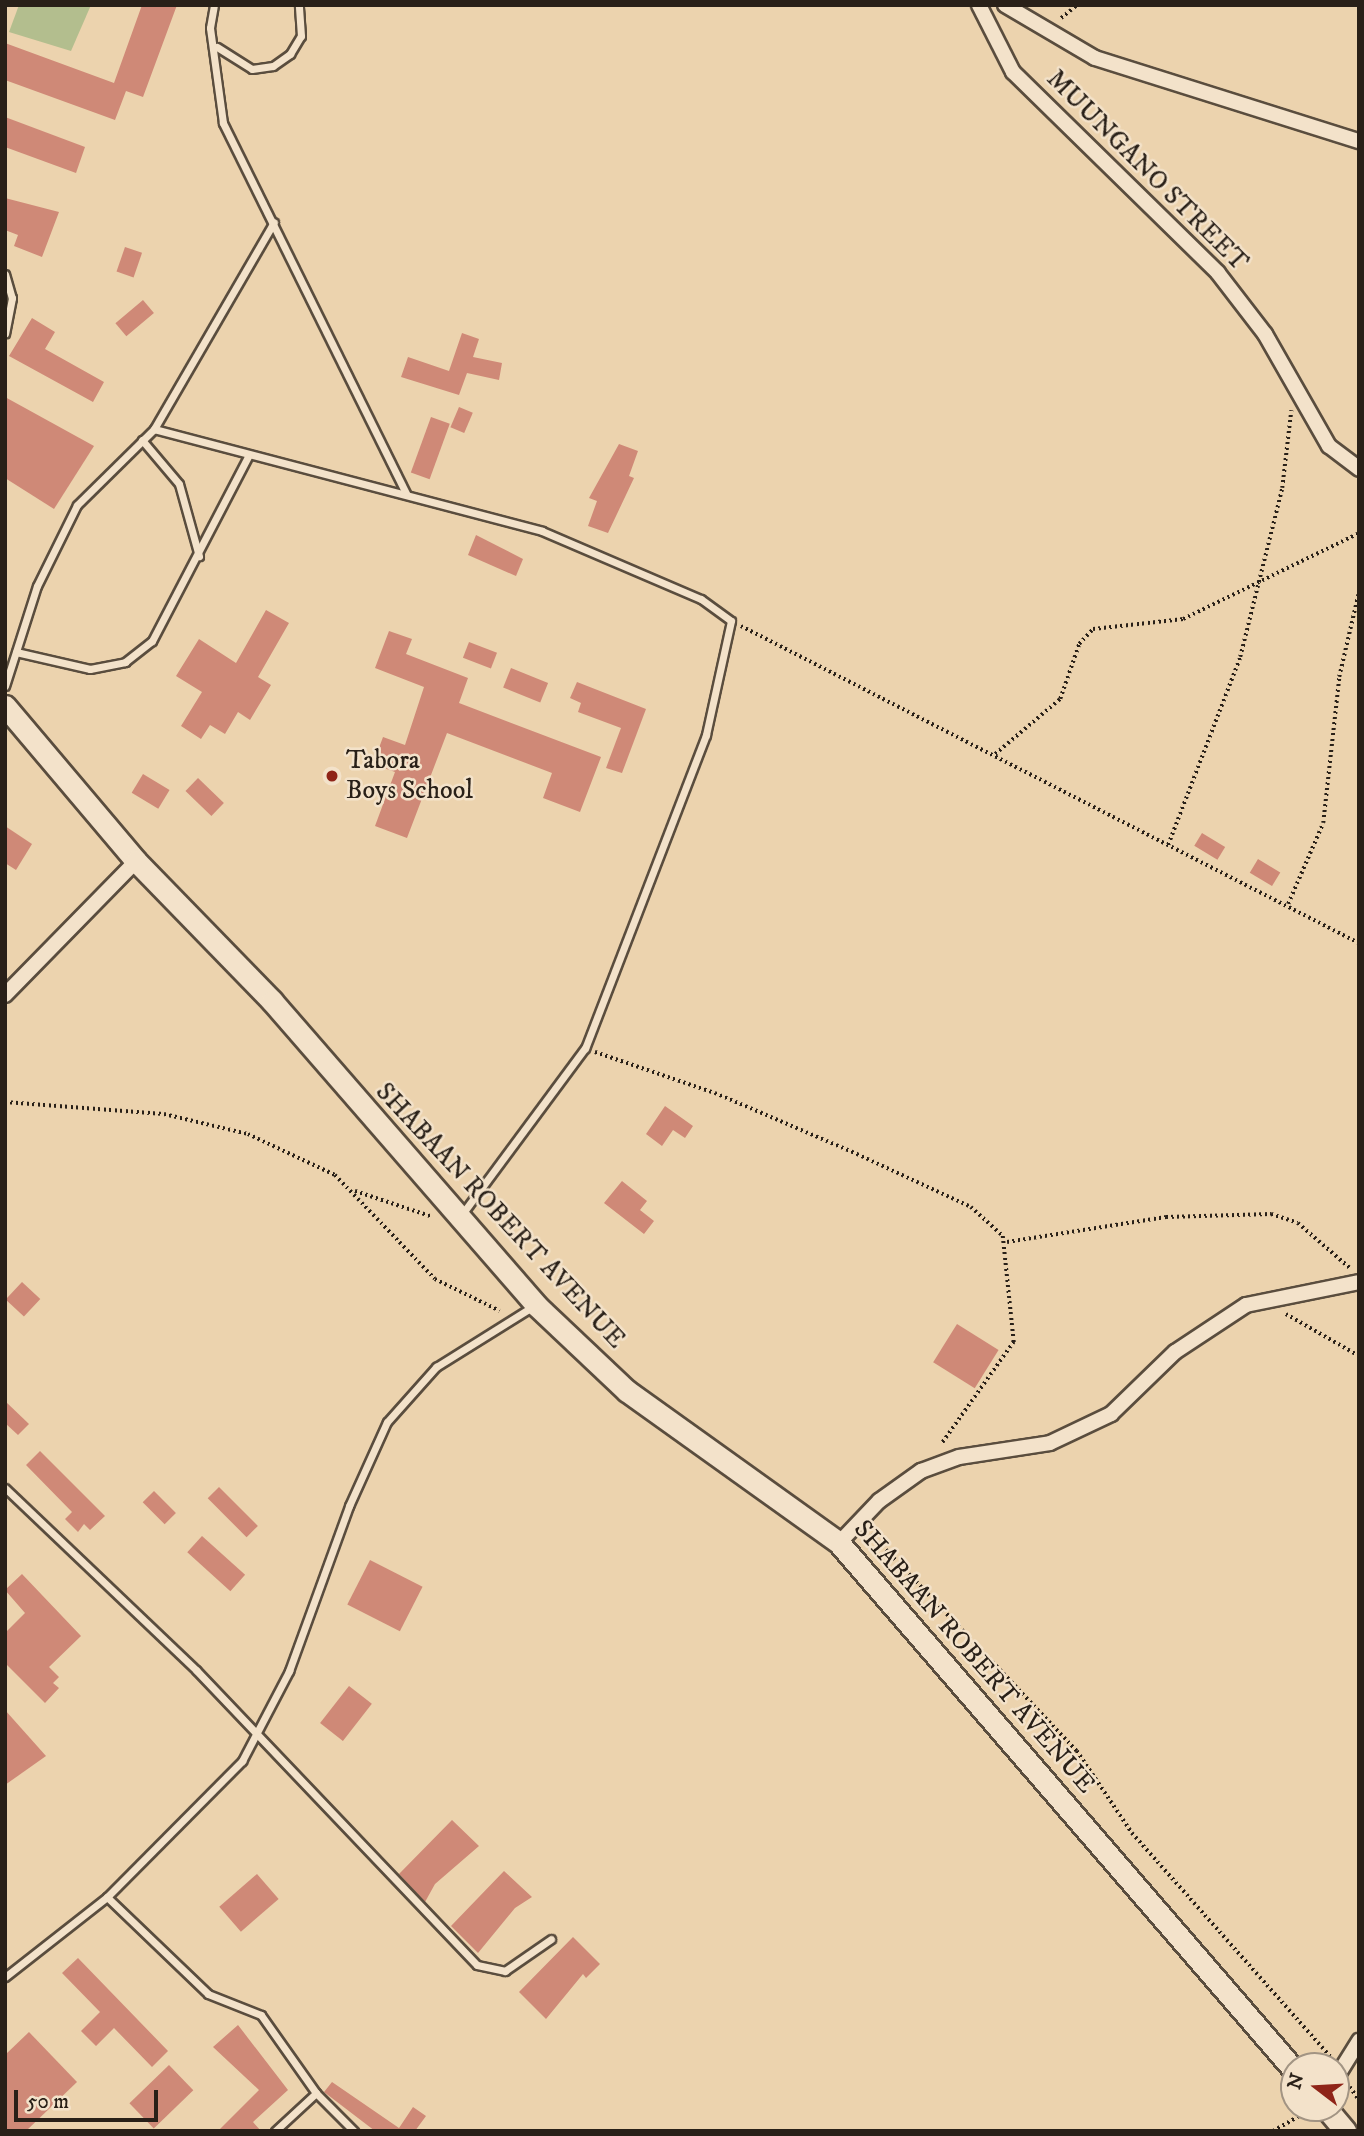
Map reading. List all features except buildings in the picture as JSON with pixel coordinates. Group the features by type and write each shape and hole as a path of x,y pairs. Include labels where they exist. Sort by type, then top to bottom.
{"street":[{"name":"MUUNGANO STREET","path":"979,5 1013,72 1218,273 1265,334 1329,446 1359,469"},
{"name":"MUUNGANO STREET","path":"1005,5 1095,58 1359,141"},
{"name":"SHABAAN ROBERT AVENUE","path":"8,716 136,861 263,991 536,1305 627,1391 839,1543 1280,2054"},
{"path":"5,995 136,861"},
{"path":"839,1543 860,1520 920,1471 959,1457 1050,1443 1111,1414 1212,1323 1271,1301 1359,1282"}],"lane":[{"path":"214,5 210,28 217,47 223,122 406,493"},
{"path":"217,47 232,62 273,66 290,54 301,36 299,5"},
{"path":"5,686 37,586 77,505 154,429 274,222"},
{"path":"5,274 12,298 5,333"},
{"path":"154,429 406,493 542,531 701,599 731,621 706,735 585,1048 460,1217"},
{"path":"142,440 179,484 200,557"},
{"path":"16,652 90,670 125,662 152,641 200,557 249,455"},
{"path":"5,1977 107,1897 260,1738 387,1422 436,1367 536,1305"},
{"path":"5,1488 260,1738 477,1965 505,1971 551,1939"},
{"path":"107,1897 208,1994 261,2015 316,2093 354,2131"},
{"path":"275,2131 316,2093"}],"path":[{"path":"1168,845 1229,691 1260,578 1297,392"},
{"path":"995,754 1060,699 1079,644 1093,629 1183,619 1260,578 1359,533"},
{"path":"1287,904 1323,823 1339,677 1359,591"},
{"path":"731,621 995,754 1359,943"},
{"path":"585,1048 780,1119 967,1205 1007,1242 1014,1342 920,1471"},
{"path":"5,1102 129,1110 222,1126 303,1159 352,1191 404,1212 460,1217"},
{"path":"352,1191 450,1290 515,1317"},
{"path":"1007,1242 1166,1217 1271,1214 1298,1223 1359,1273"},
{"path":"1271,1301 1359,1356"},
{"path":"860,1520 1077,1751 1132,1833 1237,1958 1307,2025 1324,2052"}],"green space":[{"path":"19,5 91,5 71,51 9,32"}],"place":[{"name":"Tabora Boys School","path":"332,776"}]}
